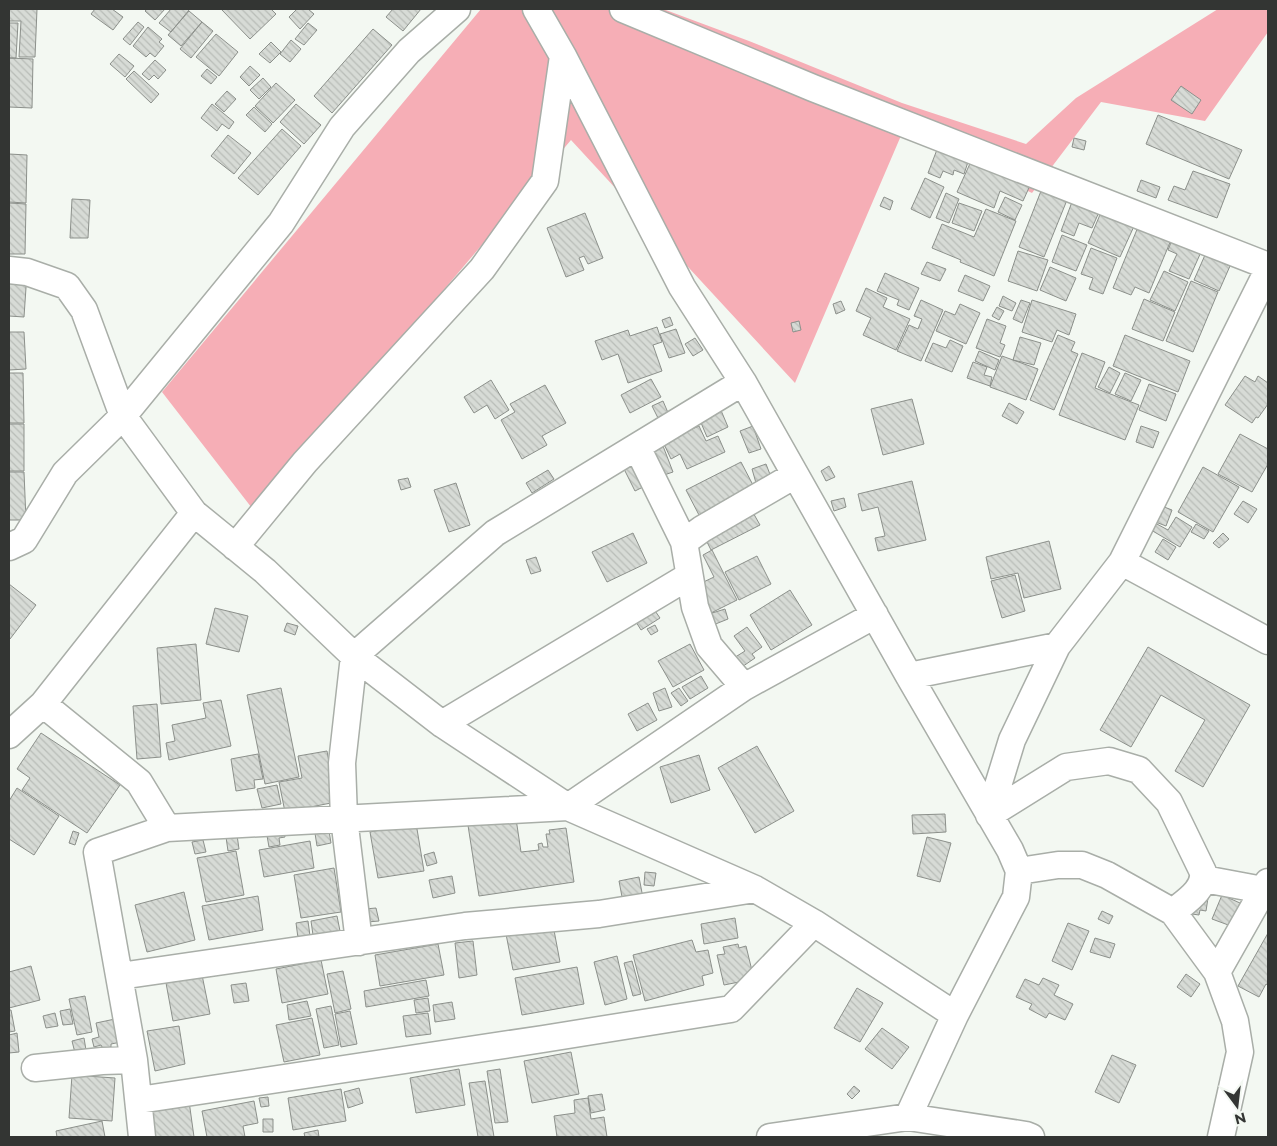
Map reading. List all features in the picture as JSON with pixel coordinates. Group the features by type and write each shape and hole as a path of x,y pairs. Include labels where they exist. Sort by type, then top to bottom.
{"street":[{"path":"9,547 24,540 65,473 122,416 281,223 342,127 409,51 457,9"},
{"path":"536,9 563,56 682,287 743,382 988,815 1010,850 1019,871 1016,897 955,1015 908,1117"},
{"path":"624,9 813,88 1268,266"},
{"path":"236,547 305,462 482,269 545,181 563,56"},
{"path":"9,270 27,272 67,286 84,310 122,416 194,513 265,571 354,656 442,724 568,807 755,889 814,923 955,1015"},
{"path":"988,815 1012,740 1057,646 1122,562 1268,270"},
{"path":"359,942 344,818 342,763 354,656 495,534 743,382"},
{"path":"637,447 684,542 695,607 709,646 744,686"},
{"path":"684,542 702,529 795,475"},
{"path":"9,735 43,704 194,513"},
{"path":"1122,562 1268,641"},
{"path":"442,724 690,576"},
{"path":"142,1137 134,1060 97,852 168,828 568,807 744,686 875,615"},
{"path":"909,676 1057,646"},
{"path":"43,704 140,782 168,828"},
{"path":"988,815 1066,767 1109,761 1139,770 1169,802 1199,863 1204,879 1202,886 1174,912"},
{"path":"1019,871 1058,865 1082,865 1107,875 1174,912 1217,972 1235,1021 1240,1052 1221,1137"},
{"path":"1204,879 1266,886 1217,972"},
{"path":"120,976 465,926 598,914 755,889"},
{"path":"139,1100 731,1009 814,923"},
{"path":"36,1068 102,1061 134,1060"},
{"path":"770,1137 908,1117 1031,1137"}],"shaded area":[{"path":"481,9 663,9 749,41 902,103 1026,144 1076,98 1218,9 1268,9 1268,32 1205,121 1101,102 1032,193 903,131 795,383 571,140 255,512 162,392"}],"building":[{"path":"9,9 37,9 35,57 19,57 21,21 9,21"},
{"path":"95,9 112,9 123,17 113,30 91,14"},
{"path":"147,9 165,9 155,20 145,11"},
{"path":"171,9 189,10 171,32 159,23"},
{"path":"223,9 271,9 276,14 250,39"},
{"path":"297,9 308,9 314,14 300,29 289,17"},
{"path":"393,9 421,9 403,31 386,17"},
{"path":"189,11 202,22 181,46 168,35"},
{"path":"138,22 144,27 130,45 123,39"},
{"path":"202,22 213,31 191,58 180,49"},
{"path":"9,23 18,23 16,58 9,58"},
{"path":"308,23 317,30 304,45 295,39"},
{"path":"148,27 162,39 159,42 164,46 155,57 150,53 146,57 133,46"},
{"path":"373,29 392,45 332,113 314,96"},
{"path":"216,34 238,52 219,76 196,57"},
{"path":"291,40 301,49 290,62 280,54"},
{"path":"271,42 281,52 270,63 259,54"},
{"path":"119,54 134,66 125,77 110,64"},
{"path":"9,58 33,59 32,108 9,107"},
{"path":"155,60 166,70 158,79 154,75 149,80 142,74"},
{"path":"250,66 260,75 249,86 240,77"},
{"path":"207,69 217,77 211,84 201,76"},
{"path":"134,71 159,94 151,103 126,79"},
{"path":"263,78 271,87 259,99 250,90"},
{"path":"276,83 295,100 273,123 255,106"},
{"path":"1181,86 1201,100 1192,114 1171,100"},
{"path":"227,91 236,99 224,112 215,104"},
{"path":"212,104 234,122 229,129 222,124 217,131 201,118"},
{"path":"296,104 321,125 304,144 280,122"},
{"path":"254,107 272,124 265,132 246,115"},
{"path":"1158,115 1242,150 1229,179 1146,144"},
{"path":"282,129 301,146 258,195 238,178"},
{"path":"228,135 251,153 234,174 211,156"},
{"path":"1074,138 1086,141 1084,150 1072,147"},
{"path":"938,147 969,159 964,174 954,170 953,175 943,171 940,178 928,173"},
{"path":"9,154 27,155 26,203 9,202"},
{"path":"973,157 1032,181 1023,201 1000,191 994,208 957,192"},
{"path":"1193,171 1230,184 1217,218 1168,200 1174,186 1185,190"},
{"path":"925,178 944,187 930,218 911,209"},
{"path":"1141,180 1160,187 1156,198 1137,191"},
{"path":"1041,191 1067,200 1044,257 1019,247"},
{"path":"946,193 959,199 949,223 936,218"},
{"path":"884,197 893,201 890,210 880,206"},
{"path":"1005,197 1022,205 1015,220 998,212"},
{"path":"72,199 90,200 88,238 70,238"},
{"path":"1072,202 1099,212 1092,228 1079,223 1074,236 1061,231"},
{"path":"9,203 26,204 25,254 9,254"},
{"path":"959,203 982,211 974,231 952,223"},
{"path":"986,209 1016,221 994,276 932,248 942,224 974,237"},
{"path":"1102,210 1135,224 1120,257 1088,243"},
{"path":"585,213 603,258 588,264 584,256 579,258 584,270 566,277 547,228"},
{"path":"1138,227 1171,240 1149,293 1135,287 1131,295 1113,288"},
{"path":"1062,235 1087,245 1076,271 1052,262"},
{"path":"1172,240 1201,252 1189,279 1169,271 1177,254 1168,250"},
{"path":"1091,248 1117,258 1103,294 1089,289 1093,278 1081,274"},
{"path":"1018,251 1048,260 1037,291 1008,281"},
{"path":"1205,255 1230,266 1219,291 1194,280"},
{"path":"927,262 946,269 940,281 921,274"},
{"path":"1050,267 1076,278 1066,301 1040,290"},
{"path":"9,271 27,273 24,317 9,316"},
{"path":"1164,271 1188,282 1175,311 1150,300"},
{"path":"885,273 919,288 909,310 897,305 899,300 877,291"},
{"path":"965,275 990,286 983,301 958,291"},
{"path":"1191,281 1218,292 1193,352 1166,341"},
{"path":"866,288 887,298 883,307 910,319 896,350 863,335 871,318 856,311"},
{"path":"1003,296 1016,303 1012,311 999,306"},
{"path":"1144,299 1175,312 1163,341 1132,329"},
{"path":"921,300 943,310 921,361 897,351 909,325 918,329 922,319 914,316"},
{"path":"1021,300 1030,303 1022,323 1013,319"},
{"path":"1032,300 1076,314 1069,335 1057,330 1052,342 1022,332"},
{"path":"841,301 845,310 836,314 833,304"},
{"path":"960,304 980,313 966,344 936,331 945,311 955,315"},
{"path":"997,307 1004,311 999,320 992,316"},
{"path":"670,317 673,325 665,328 662,320"},
{"path":"987,319 1006,326 1000,343 1005,345 1000,357 976,348"},
{"path":"799,321 801,330 793,332 791,323"},
{"path":"657,327 662,342 653,345 662,371 628,383 618,354 602,360 595,341 628,330 630,336"},
{"path":"676,329 685,353 669,358 660,334"},
{"path":"9,332 24,332 26,369 9,370"},
{"path":"1058,335 1075,342 1071,351 1078,354 1054,410 1030,400"},
{"path":"1125,335 1190,361 1178,392 1113,366"},
{"path":"1020,337 1041,343 1034,365 1013,360"},
{"path":"695,338 703,350 693,356 685,344"},
{"path":"950,340 963,346 952,372 925,361 933,343 946,348"},
{"path":"979,351 999,360 995,370 975,361"},
{"path":"1082,353 1105,362 1095,388 1139,405 1125,440 1059,415"},
{"path":"1002,356 1038,369 1026,400 990,387"},
{"path":"973,362 987,367 984,375 992,377 990,386 967,378"},
{"path":"1109,367 1120,373 1110,393 1098,387"},
{"path":"9,373 23,373 24,423 9,423"},
{"path":"1125,373 1141,380 1131,401 1115,394"},
{"path":"1245,376 1255,382 1258,376 1268,383 1268,404 1252,423 1225,405"},
{"path":"651,379 661,397 630,413 621,395"},
{"path":"491,380 509,410 495,419 487,405 474,413 464,397"},
{"path":"1149,384 1176,394 1166,421 1139,410"},
{"path":"545,385 566,423 542,436 547,445 522,459 501,420 515,412 510,404"},
{"path":"912,399 924,444 883,455 871,409"},
{"path":"663,401 669,415 659,420 652,406"},
{"path":"1009,403 1024,412 1017,424 1002,416"},
{"path":"720,408 728,427 707,437 699,418"},
{"path":"9,424 24,424 24,471 9,471"},
{"path":"699,426 706,441 718,436 725,452 687,469 680,454 671,459 663,442"},
{"path":"753,426 761,449 749,453 740,431"},
{"path":"1141,426 1159,432 1153,448 1136,442"},
{"path":"1240,434 1268,449 1268,464 1252,492 1218,474"},
{"path":"663,446 673,472 661,476 650,450"},
{"path":"639,459 651,483 635,491 623,467"},
{"path":"741,462 754,487 699,515 686,490"},
{"path":"766,464 771,477 756,483 752,469"},
{"path":"829,466 835,477 826,481 821,471"},
{"path":"1203,467 1239,487 1213,532 1178,512"},
{"path":"548,470 554,479 532,493 526,483"},
{"path":"9,472 24,472 26,520 9,520"},
{"path":"408,478 411,487 401,490 398,480"},
{"path":"912,481 926,540 878,551 875,538 885,536 878,507 862,511 858,494"},
{"path":"456,483 470,525 449,532 434,490"},
{"path":"844,498 846,507 834,511 831,501"},
{"path":"1243,501 1257,509 1248,523 1234,514"},
{"path":"1159,505 1172,510 1166,526 1153,521"},
{"path":"751,509 760,525 711,550 703,534"},
{"path":"1176,517 1192,527 1180,547 1151,530 1155,523 1168,530"},
{"path":"1196,524 1209,531 1204,539 1191,532"},
{"path":"633,533 647,563 607,582 592,552"},
{"path":"1223,533 1229,539 1219,548 1213,543"},
{"path":"1163,539 1176,547 1168,560 1155,552"},
{"path":"1049,541 1061,589 1024,598 1018,573 991,579 986,557"},
{"path":"712,550 737,600 707,615 693,587 714,577 703,555"},
{"path":"757,556 771,584 739,600 725,572"},
{"path":"536,557 541,571 531,574 526,560"},
{"path":"1015,575 1025,611 1002,618 991,581"},
{"path":"9,584 36,605 10,639 9,639"},
{"path":"790,590 812,625 771,650 750,615"},
{"path":"651,605 660,618 641,630 633,617"},
{"path":"215,608 248,616 239,652 206,644"},
{"path":"725,609 728,619 713,625 709,614"},
{"path":"287,623 298,626 295,635 284,631"},
{"path":"655,625 658,631 651,635 647,629"},
{"path":"747,627 762,647 752,654 755,658 736,671 729,661 745,651 734,636"},
{"path":"196,644 201,700 161,704 157,648"},
{"path":"690,644 704,670 673,687 658,661"},
{"path":"1148,647 1250,705 1203,787 1175,771 1205,720 1161,695 1131,747 1100,730"},
{"path":"701,676 708,688 690,699 682,687"},
{"path":"281,688 299,777 265,784 247,695"},
{"path":"665,688 672,707 659,711 653,693"},
{"path":"679,688 688,701 681,706 671,693"},
{"path":"221,700 231,746 169,760 166,743 175,741 172,725 206,718 203,703"},
{"path":"648,703 657,720 637,731 628,714"},
{"path":"157,704 161,757 137,759 133,706"},
{"path":"41,733 120,785 87,833 22,790 30,778 17,769"},
{"path":"757,746 794,811 755,833 718,768"},
{"path":"327,751 336,802 285,812 279,782 302,778 298,756"},
{"path":"258,754 263,779 254,780 255,788 236,791 231,759"},
{"path":"699,755 710,790 671,803 660,767"},
{"path":"277,785 281,804 262,808 257,789"},
{"path":"17,788 59,816 34,855 9,839 9,801"},
{"path":"515,812 521,852 539,850 538,844 542,843 543,847 548,847 546,834 550,834 549,830 566,828 574,882 479,896 467,819"},
{"path":"945,814 946,832 913,834 912,815"},
{"path":"416,823 424,871 378,878 370,832"},
{"path":"328,825 331,843 317,846 314,827"},
{"path":"283,827 285,837 279,838 280,845 269,847 266,830"},
{"path":"73,831 79,833 75,845 69,843"},
{"path":"237,835 239,849 228,851 226,837"},
{"path":"927,837 951,843 940,882 917,876"},
{"path":"203,840 206,852 195,854 192,842"},
{"path":"310,841 314,868 264,877 259,850"},
{"path":"236,851 244,895 206,902 197,858"},
{"path":"434,852 437,863 427,866 424,855"},
{"path":"334,868 341,912 301,918 294,875"},
{"path":"645,872 656,873 654,886 644,885"},
{"path":"452,876 455,893 433,898 429,880"},
{"path":"639,877 643,898 623,902 619,881"},
{"path":"184,892 195,940 147,952 135,905"},
{"path":"1222,895 1240,903 1231,926 1212,919"},
{"path":"258,896 263,930 209,940 202,906"},
{"path":"1208,898 1206,911 1200,910 1199,915 1192,914"},
{"path":"376,908 379,921 367,922 365,909"},
{"path":"1102,911 1113,916 1109,924 1098,919"},
{"path":"337,916 340,931 313,935 311,921"},
{"path":"735,918 738,938 704,944 701,924"},
{"path":"308,921 310,936 298,938 296,923"},
{"path":"1068,923 1089,931 1072,970 1052,961"},
{"path":"553,925 560,962 513,970 506,934"},
{"path":"1268,933 1268,985 1266,984 1259,997 1238,986"},
{"path":"1095,938 1115,944 1110,958 1090,952"},
{"path":"692,940 696,952 708,950 713,973 702,976 704,985 645,1001 633,955"},
{"path":"473,941 477,975 459,978 455,943"},
{"path":"438,944 444,975 380,986 375,955"},
{"path":"738,944 739,948 746,946 754,979 724,985 717,955 725,954 723,947"},
{"path":"617,956 627,999 605,1005 594,962"},
{"path":"321,960 328,994 282,1003 276,969"},
{"path":"632,961 641,994 633,996 624,963"},
{"path":"31,966 40,1000 9,1008 9,972"},
{"path":"577,967 584,1004 522,1015 515,978"},
{"path":"343,971 351,1009 335,1013 327,974"},
{"path":"1186,974 1200,984 1191,997 1177,987"},
{"path":"202,975 210,1014 173,1021 166,983"},
{"path":"1043,978 1059,985 1054,995 1073,1004 1065,1020 1049,1013 1046,1018 1029,1009 1032,1004 1016,997 1025,979 1039,985"},
{"path":"426,980 429,996 366,1007 364,991"},
{"path":"246,983 249,1001 234,1003 231,985"},
{"path":"857,988 883,1003 860,1042 834,1028"},
{"path":"85,996 92,1032 77,1035 69,999"},
{"path":"428,998 430,1011 416,1013 414,1000"},
{"path":"307,1001 311,1016 289,1020 287,1005"},
{"path":"452,1002 455,1019 435,1022 433,1005"},
{"path":"331,1006 339,1045 324,1048 316,1009"},
{"path":"70,1009 73,1024 63,1025 60,1011"},
{"path":"9,1010 11,1010 15,1031 9,1032"},
{"path":"350,1011 357,1044 341,1047 335,1014"},
{"path":"55,1013 58,1026 46,1028 43,1016"},
{"path":"428,1013 431,1034 406,1037 403,1016"},
{"path":"312,1018 320,1055 284,1062 276,1025"},
{"path":"115,1019 121,1042 111,1044 111,1047 103,1049 101,1045 94,1047 92,1039 99,1037 96,1023"},
{"path":"179,1026 185,1064 155,1071 147,1031"},
{"path":"882,1028 909,1047 892,1069 865,1049"},
{"path":"17,1033 19,1052 9,1053 9,1035"},
{"path":"84,1038 86,1050 75,1053 72,1041"},
{"path":"571,1052 579,1094 532,1103 524,1061"},
{"path":"1112,1055 1136,1065 1119,1103 1095,1092"},
{"path":"459,1069 465,1105 416,1113 410,1078"},
{"path":"500,1069 508,1122 495,1123 487,1071"},
{"path":"72,1075 115,1078 112,1121 69,1118"},
{"path":"485,1081 494,1137 478,1137 469,1083"},
{"path":"854,1086 860,1091 852,1099 847,1094"},
{"path":"359,1088 363,1103 348,1108 344,1092"},
{"path":"341,1089 346,1121 293,1130 288,1098"},
{"path":"602,1094 605,1110 591,1113 588,1096"},
{"path":"268,1097 269,1106 261,1107 259,1098"},
{"path":"588,1098 591,1119 604,1117 607,1137 557,1137 554,1116 575,1113 574,1100"},
{"path":"189,1101 194,1137 151,1137 147,1107"},
{"path":"254,1101 258,1123 243,1126 245,1137 207,1137 202,1111"},
{"path":"263,1119 273,1119 273,1132 263,1132"},
{"path":"102,1121 105,1137 57,1137 56,1131"},
{"path":"318,1130 319,1137 305,1137 304,1133"}]}
